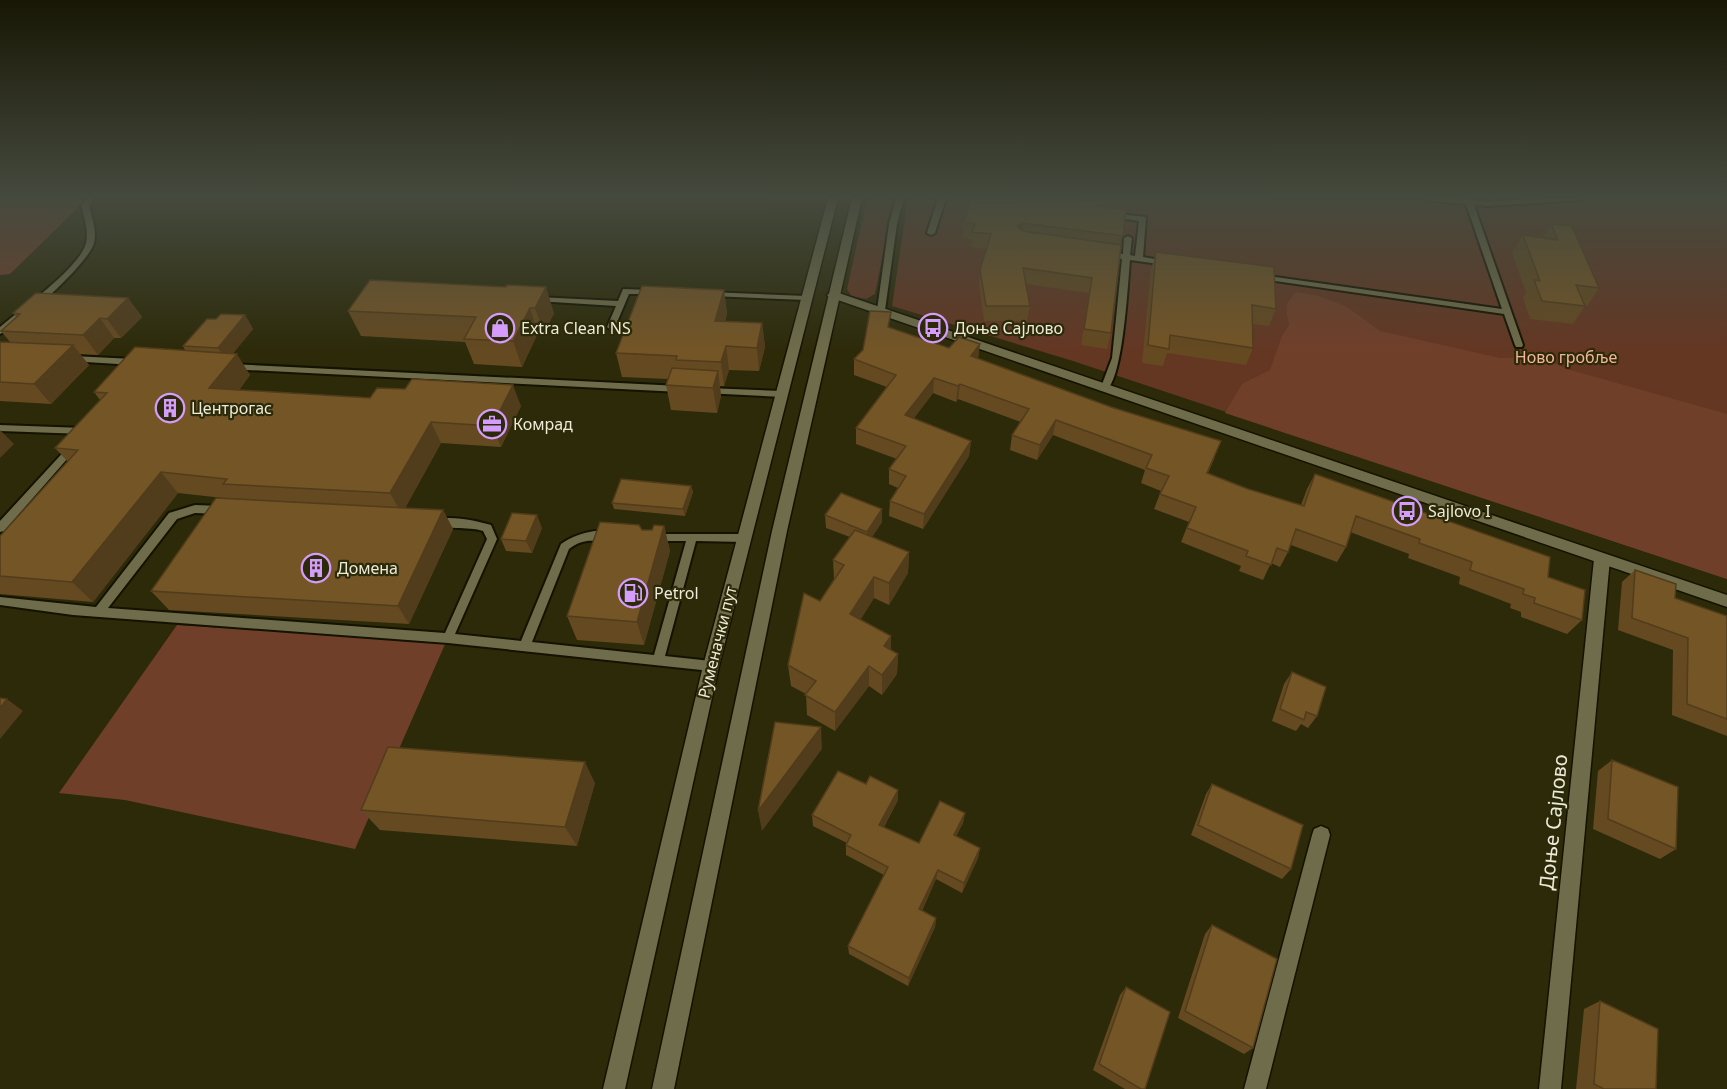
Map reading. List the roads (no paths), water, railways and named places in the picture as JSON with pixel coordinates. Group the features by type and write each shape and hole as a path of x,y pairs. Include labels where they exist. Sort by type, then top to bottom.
{"main road":[{"name":"Руменачки пут","path":"614,1089 711,666 820,249"},
{"path":"663,1089 784,505 845,249"},
{"path":"833,296 881,310 1107,387 1727,601"},
{"name":"Доње Сајлово","path":"1550,1089 1602,559"},
{"path":"1255,1089 1321,835"}],"lane":[{"path":"0,331 73,269 87,249"},
{"path":"881,310 890,249"},
{"path":"1107,387 1116,358 1127,249"},
{"path":"1139,259 1140,249"},
{"path":"1485,249 1519,345"},
{"path":"1103,254 1173,264"},
{"path":"1254,276 1507,312"},
{"path":"611,327 626,291 659,292"},
{"path":"705,294 806,298"},
{"path":"528,299 621,304"},
{"path":"59,358 142,362"},
{"path":"225,366 687,390"},
{"path":"699,390 782,394"},
{"path":"0,528 96,422"},
{"path":"0,428 88,431"},
{"path":"99,612 173,516 195,509 230,511"},
{"path":"429,522 476,524 488,528 492,539 448,638"},
{"path":"525,646 565,547 574,538 587,535 622,536"},
{"path":"653,550 650,537 744,538"},
{"path":"658,660 692,537"},
{"path":"0,601 99,612 448,638 711,666"},
{"path":"622,657 626,644"}],"place":[{"name":"Extra Clean NS","path":"500,328"},
{"name":"Доње Сајлово","path":"933,328"},
{"name":"Центрогас","path":"170,408"},
{"name":"Комрад","path":"492,424"},
{"name":"Sajlovo I","path":"1407,511"},
{"name":"Домена","path":"316,568"},
{"name":"Petrol","path":"633,593"}],"park label":[{"name":"Ново гробље","path":"1566,357"}]}
